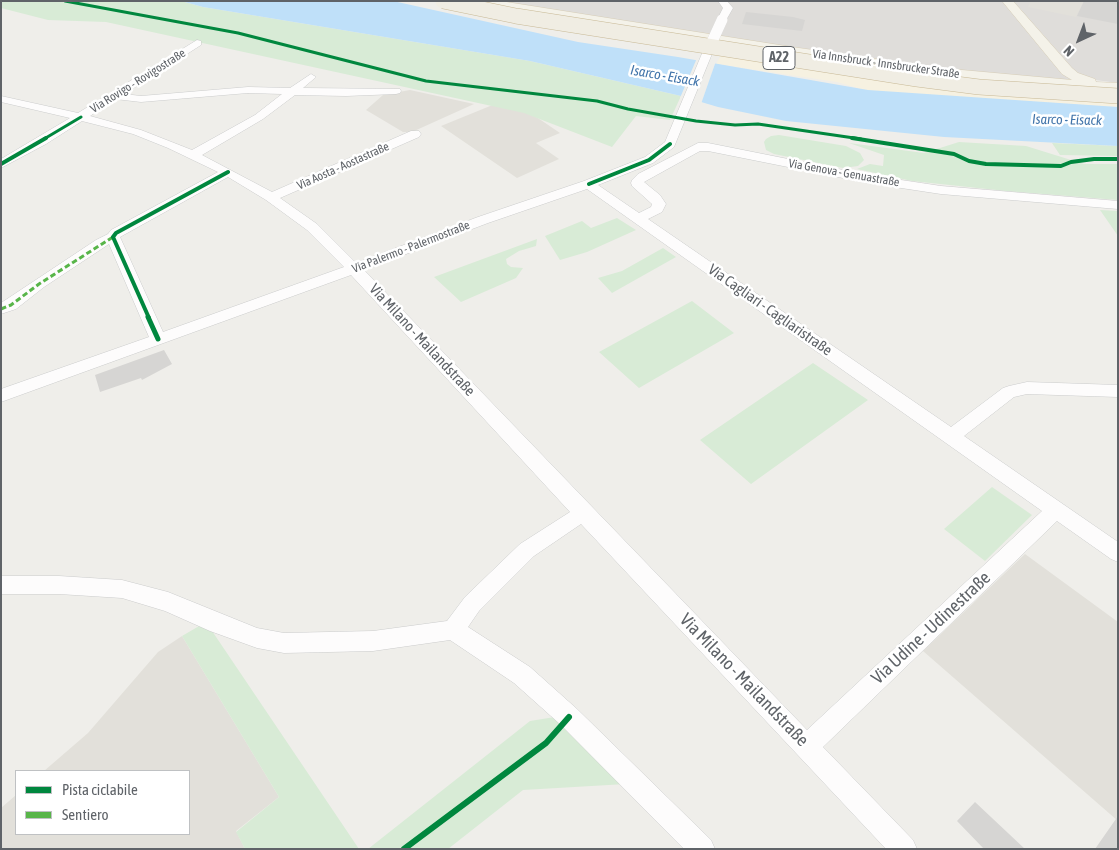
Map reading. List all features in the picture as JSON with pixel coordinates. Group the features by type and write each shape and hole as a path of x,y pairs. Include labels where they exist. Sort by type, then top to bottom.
{"highway":[{"name":"A22","path":"444,1 516,16 908,78 979,87 1117,90"},
{"name":"A22","path":"463,1 888,69 1038,85 1117,90"}],"main road":[{"name":"Via Innsbruck - Innsbrucker Straße","path":"477,1 792,51 940,72 1117,90"},
{"path":"1007,1 1073,76 1117,90"},
{"path":"620,24 635,30 763,52 792,51"}],"street":[{"name":"Via Palermo - Palermostraße","path":"1,396 354,269 483,220 589,184 649,160 663,152 670,144 678,127 728,8 722,1"},
{"name":"Via Rovigo - Rovigostraße","path":"1,164 81,117 197,44"},
{"path":"194,154 258,117 311,77"},
{"path":"115,96 141,98 248,90 355,93 396,91"},
{"name":"Via Milano - Mailandstraße","path":"1,100 81,117 137,132 194,154 271,197 312,227 904,849"},
{"name":"Via Aosta - Aostastraße","path":"271,197 415,134"},
{"name":"Via Genova - Genuastraße","path":"638,219 657,209 658,204 655,198 637,183 642,177 698,147 708,147 868,179 941,190 1118,205"},
{"path":"1,309 11,305 38,284 113,237 116,233 228,172"},
{"name":"Via Cagliari - Cagliaristraße","path":"589,184 1118,553"},
{"path":"113,237 158,339"},
{"path":"951,436 1009,392 1027,388 1118,391"},
{"name":"Via Udine - Udinestraße","path":"807,746 1056,510"},
{"path":"453,630 472,604 527,550 583,513"},
{"path":"1,585 59,585 122,589 168,602 218,624 257,638 284,643 373,641 453,630 522,675 569,717 702,849"}],"shaded area":[{"path":"491,1 1118,1 1118,83 1088,79 1062,82 938,70"},
{"path":"1019,1 1084,1 1076,17 1028,7 1030,2"},
{"path":"410,90 474,104 412,132 403,132 366,110 383,95"},
{"path":"495,104 529,112 560,133 536,143 559,159 517,178 441,126"},
{"path":"1025,554 1118,622 1118,821 923,651"},
{"path":"182,636 279,797 236,831 245,849 1,849 1,808 15,796 15,835 190,835 190,770 45,770 88,733 158,652"}],"green space":[{"path":"1,1 181,1 203,7 530,61 681,96 670,120 636,116 612,147 524,113 106,22 48,20 1,8"},
{"path":"779,135 846,146 860,153 864,160 858,166 843,168 774,154 766,150 764,142 766,139"},
{"path":"959,142 1026,146 1084,164 1118,164 1118,200 912,181 857,169 870,164 883,166 884,155 849,143 924,153"},
{"path":"1052,143 1118,146 1118,156 1060,155"},
{"path":"1100,210 1118,211 1118,236"},
{"path":"617,218 636,230 587,252 560,260 545,236 582,221 591,228"},
{"path":"537,239 536,246 519,251 506,259 507,264 511,267 523,268 516,278 461,302 434,277"},
{"path":"663,248 676,257 612,293 598,278 622,271"},
{"path":"692,301 734,333 639,388 599,352"},
{"path":"813,363 868,400 751,484 700,440"},
{"path":"992,487 1032,515 985,561 944,529"},
{"path":"206,622 359,849 245,849 236,832 279,797 182,636"},
{"path":"561,716 626,784 523,790 448,849 368,849 530,721"}],"sand":[{"path":"724,50 1118,98 1118,107 868,91 837,82 716,64"}],"water":[{"name":"Isarco - Eisack","path":"181,1 393,1 578,42 678,57 868,90 1118,107 1118,146 944,137 786,121 718,107 681,96 530,61 203,7"}],"pier":[{"path":"697,58 716,61 701,104 680,98"}],"building":[{"path":"1084,1 1118,1 1118,24 1077,16"},
{"path":"746,12 805,20 802,31 742,24"},
{"path":"164,350 172,364 142,380 141,378 100,392 95,375"},
{"path":"975,802 1025,849 984,849 957,821"},
{"path":"1118,816 1118,849 1095,849"}],"marked path":[{"path":"1,309 11,305 39,284 113,237"}],"cycle path":[{"path":"65,1 238,33 426,81 597,101 628,109 696,121 735,125 758,124 917,147 954,154 969,161 986,164 1061,166 1071,162 1094,159 1118,159"},
{"path":"1,164 81,117"},
{"path":"589,184 649,160 670,144"},
{"path":"158,339 113,237 116,233 228,172"},
{"path":"404,849 546,743 569,717"}]}
